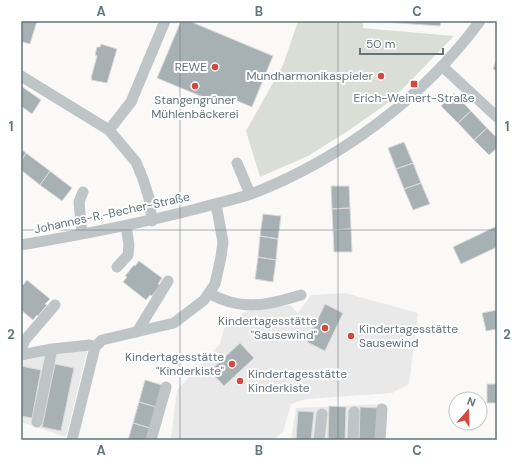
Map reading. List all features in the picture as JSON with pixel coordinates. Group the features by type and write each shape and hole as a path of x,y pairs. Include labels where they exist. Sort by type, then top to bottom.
{"street":[{"path":"109,130 131,102 165,21"},
{"name":"Johannes-R.-Becher-Straße","path":"21,245 152,221 250,194 271,186 318,162 370,129 412,95 442,66 480,21"},
{"path":"442,66 497,117"},
{"path":"21,76 109,130 136,162 149,198 152,221"},
{"path":"237,163 250,194"},
{"path":"82,234 79,202 83,192"},
{"path":"72,440 95,347 102,340 174,323 210,294 218,273 223,242 216,204"},
{"path":"117,267 128,255 129,245 126,226"},
{"path":"137,332 168,281"},
{"path":"210,294 230,302 254,306 301,295"},
{"path":"21,349 25,340 55,305"},
{"path":"21,355 90,344 95,347"},
{"path":"37,422 52,349"},
{"path":"151,440 166,387"},
{"path":"380,440 382,409"},
{"path":"353,440 354,412"},
{"path":"319,440 322,414"}],"shaded area":[{"path":"298,21 363,21 363,28 454,36 392,100 348,131 308,156 260,177 246,131 283,65"},
{"path":"345,293 418,313 409,384 392,393 306,399 291,404 283,432 273,440 208,440 171,438 177,390 220,344 225,325 244,312 290,305 298,313 311,295"},
{"path":"88,348 66,437 21,422 21,361"},
{"path":"383,404 382,440 291,440 296,408"}],"building":[{"path":"21,21 37,21 30,44 23,42 21,43"},
{"name":"REWE","path":"181,21 189,21 273,56 252,107 225,96 222,105 157,78"},
{"path":"369,21 441,21 440,26"},
{"path":"101,44 117,49 107,83 91,80 97,56 95,55 97,47 100,47"},
{"path":"497,58 497,71 493,69"},
{"path":"21,86 41,100 32,114 21,106"},
{"path":"454,93 471,111 458,123 441,106"},
{"path":"471,111 487,128 474,140 458,123"},
{"path":"487,128 497,138 497,148 489,155 474,140"},
{"path":"404,142 413,163 396,169 388,148"},
{"path":"21,149 26,153 21,161"},
{"path":"26,153 50,171 40,185 21,170 21,161"},
{"path":"413,163 421,183 404,189 396,169"},
{"path":"50,171 72,188 62,201 40,185"},
{"path":"421,183 430,204 413,210 404,189"},
{"path":"331,186 349,186 350,208 332,209"},
{"path":"350,208 351,229 333,230 332,209"},
{"path":"263,214 281,216 278,239 260,236"},
{"path":"497,226 497,247 461,264 453,247"},
{"path":"351,229 352,252 334,252 333,230"},
{"path":"260,236 278,239 276,260 258,257"},
{"path":"258,257 276,260 273,282 255,279"},
{"path":"139,261 162,278 158,284 160,285 152,296 150,295 146,300 123,282 127,277 125,276"},
{"path":"27,280 50,299 45,304 47,305 33,320 21,310 21,285 23,285"},
{"name":"Kindertagesstätte \"Sausewind\"","path":"325,304 343,313 325,351 307,342"},
{"path":"497,310 497,329 486,331 482,313"},
{"name":"Kindertagesstätte \"Kinderkiste\"","path":"240,343 254,358 224,386 210,371"},
{"path":"55,364 74,368 61,431 42,427"},
{"path":"21,366 41,370 32,418 21,416"},
{"path":"145,380 162,385 156,407 139,402"},
{"path":"487,384 497,384 497,403 488,403"},
{"path":"139,402 156,407 150,428 133,423"},
{"path":"329,406 346,407 345,440 328,440"},
{"path":"360,407 379,408 377,440 359,440"},
{"path":"298,411 314,412 311,440 296,440"},
{"path":"133,423 150,428 147,440 128,440"}],"place":[{"name":"REWE","path":"215,67"},
{"name":"Mundharmonikaspieler","path":"381,76"},
{"name":"Erich-Weinert-Straße","path":"414,84"},
{"name":"Stangengrüner Mühlenbäckerei","path":"195,86"},
{"name":"Kindertagesstätte \"Sausewind\"","path":"325,328"},
{"name":"Kindertagesstätte Sausewind","path":"351,336"},
{"name":"Kindertagesstätte \"Kinderkiste\"","path":"232,364"},
{"name":"Kindertagesstätte Kinderkiste","path":"240,381"}]}
